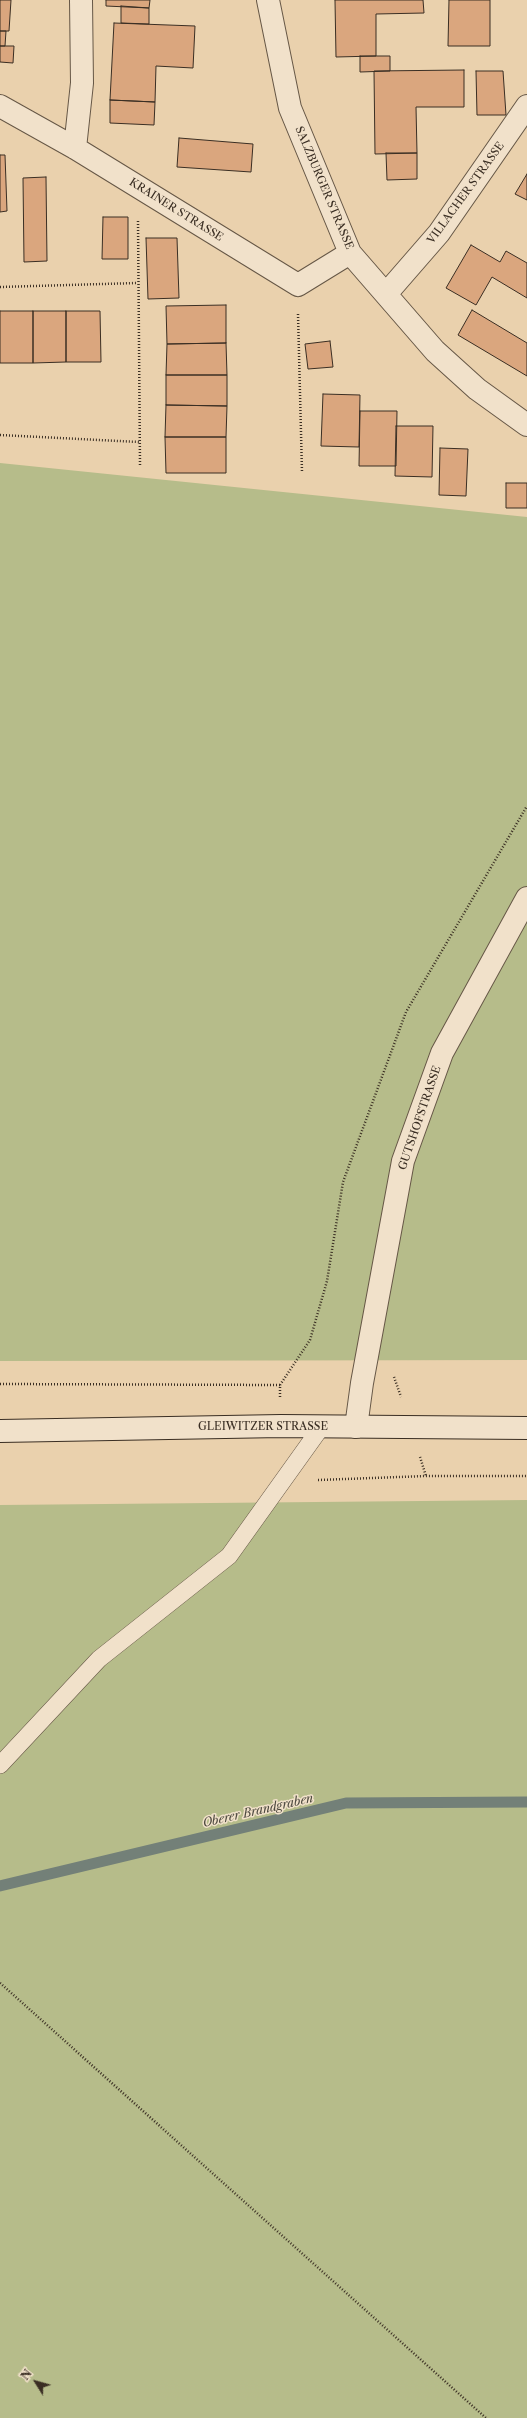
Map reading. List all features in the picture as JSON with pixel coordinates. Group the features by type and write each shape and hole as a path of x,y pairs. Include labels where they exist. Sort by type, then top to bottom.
{"street":[{"path":"75,148 82,83 81,0"},
{"name":"SALZBURGER STRASSE","path":"268,0 290,108 350,253 436,351 477,389 527,425"},
{"name":"KRAINER STRASSE","path":"0,106 75,148 138,186 298,286"},
{"name":"VILLACHER STRASSE","path":"386,294 439,233 527,106"},
{"path":"298,286 350,253"},
{"name":"GUTSHOFSTRASSE","path":"356,1427 362,1383 403,1161 442,1052 527,898"},
{"name":"GLEIWITZER STRASSE","path":"0,1431 280,1426 527,1428"}],"lane":[{"path":"0,1765 99,1659 229,1556 322,1426"}],"path":[{"path":"138,186 137,283 140,465"},
{"path":"0,287 137,283"},
{"path":"298,286 302,472"},
{"path":"0,435 139,442"},
{"path":"280,1426 280,1385 310,1340 327,1281 343,1182 406,1012 527,806"},
{"path":"0,1384 280,1385"},
{"path":"284,1481 426,1476 527,1476"},
{"path":"0,1983 486,2418"}],"green space":[{"path":"0,463 527,517 527,1360 0,1361"},
{"path":"527,1500 527,2418 0,2418 0,1505"}],"building":[{"path":"0,0 11,0 9,31 0,31"},
{"path":"106,0 150,0 149,8 106,6"},
{"path":"335,0 423,0 424,13 376,14 376,56 336,57"},
{"path":"449,0 490,0 490,46 448,46"},
{"path":"121,6 149,8 149,24 121,23"},
{"path":"114,23 195,26 193,68 156,66 155,102 110,100"},
{"path":"0,31 6,31 5,46 0,46"},
{"path":"0,46 14,46 13,63 0,62"},
{"path":"360,56 390,56 390,71 360,72"},
{"path":"464,70 464,107 416,107 417,153 375,154 374,71"},
{"path":"476,71 503,71 506,115 477,115"},
{"path":"110,100 155,102 154,125 110,123"},
{"path":"179,138 253,144 251,172 177,167"},
{"path":"386,153 417,153 417,179 387,180"},
{"path":"0,155 5,155 7,211 0,212"},
{"path":"527,174 527,200 515,194"},
{"path":"46,177 47,261 24,262 23,178"},
{"path":"103,217 128,217 128,259 102,259"},
{"path":"146,238 177,238 179,298 148,299"},
{"path":"471,245 500,262 506,251 527,263 527,298 492,277 476,305 446,288"},
{"path":"226,305 226,343 167,344 166,306"},
{"path":"472,310 527,343 527,376 458,335"},
{"path":"0,311 33,311 33,363 0,363"},
{"path":"33,311 66,311 66,362 33,363"},
{"path":"66,311 100,311 101,362 66,362"},
{"path":"330,341 333,367 308,369 305,344"},
{"path":"226,343 227,375 166,375 167,344"},
{"path":"166,375 227,375 227,406 166,405"},
{"path":"323,394 360,395 359,447 321,446"},
{"path":"166,405 227,406 226,437 165,437"},
{"path":"360,411 397,411 396,466 359,466"},
{"path":"396,426 433,426 432,477 395,476"},
{"path":"165,437 226,437 226,473 166,473"},
{"path":"440,448 468,449 466,496 439,495"},
{"path":"506,483 527,483 527,508 506,508"}],"waterway":[{"name":"Oberer Brandgraben","path":"0,1886 346,1803 527,1802"}]}
